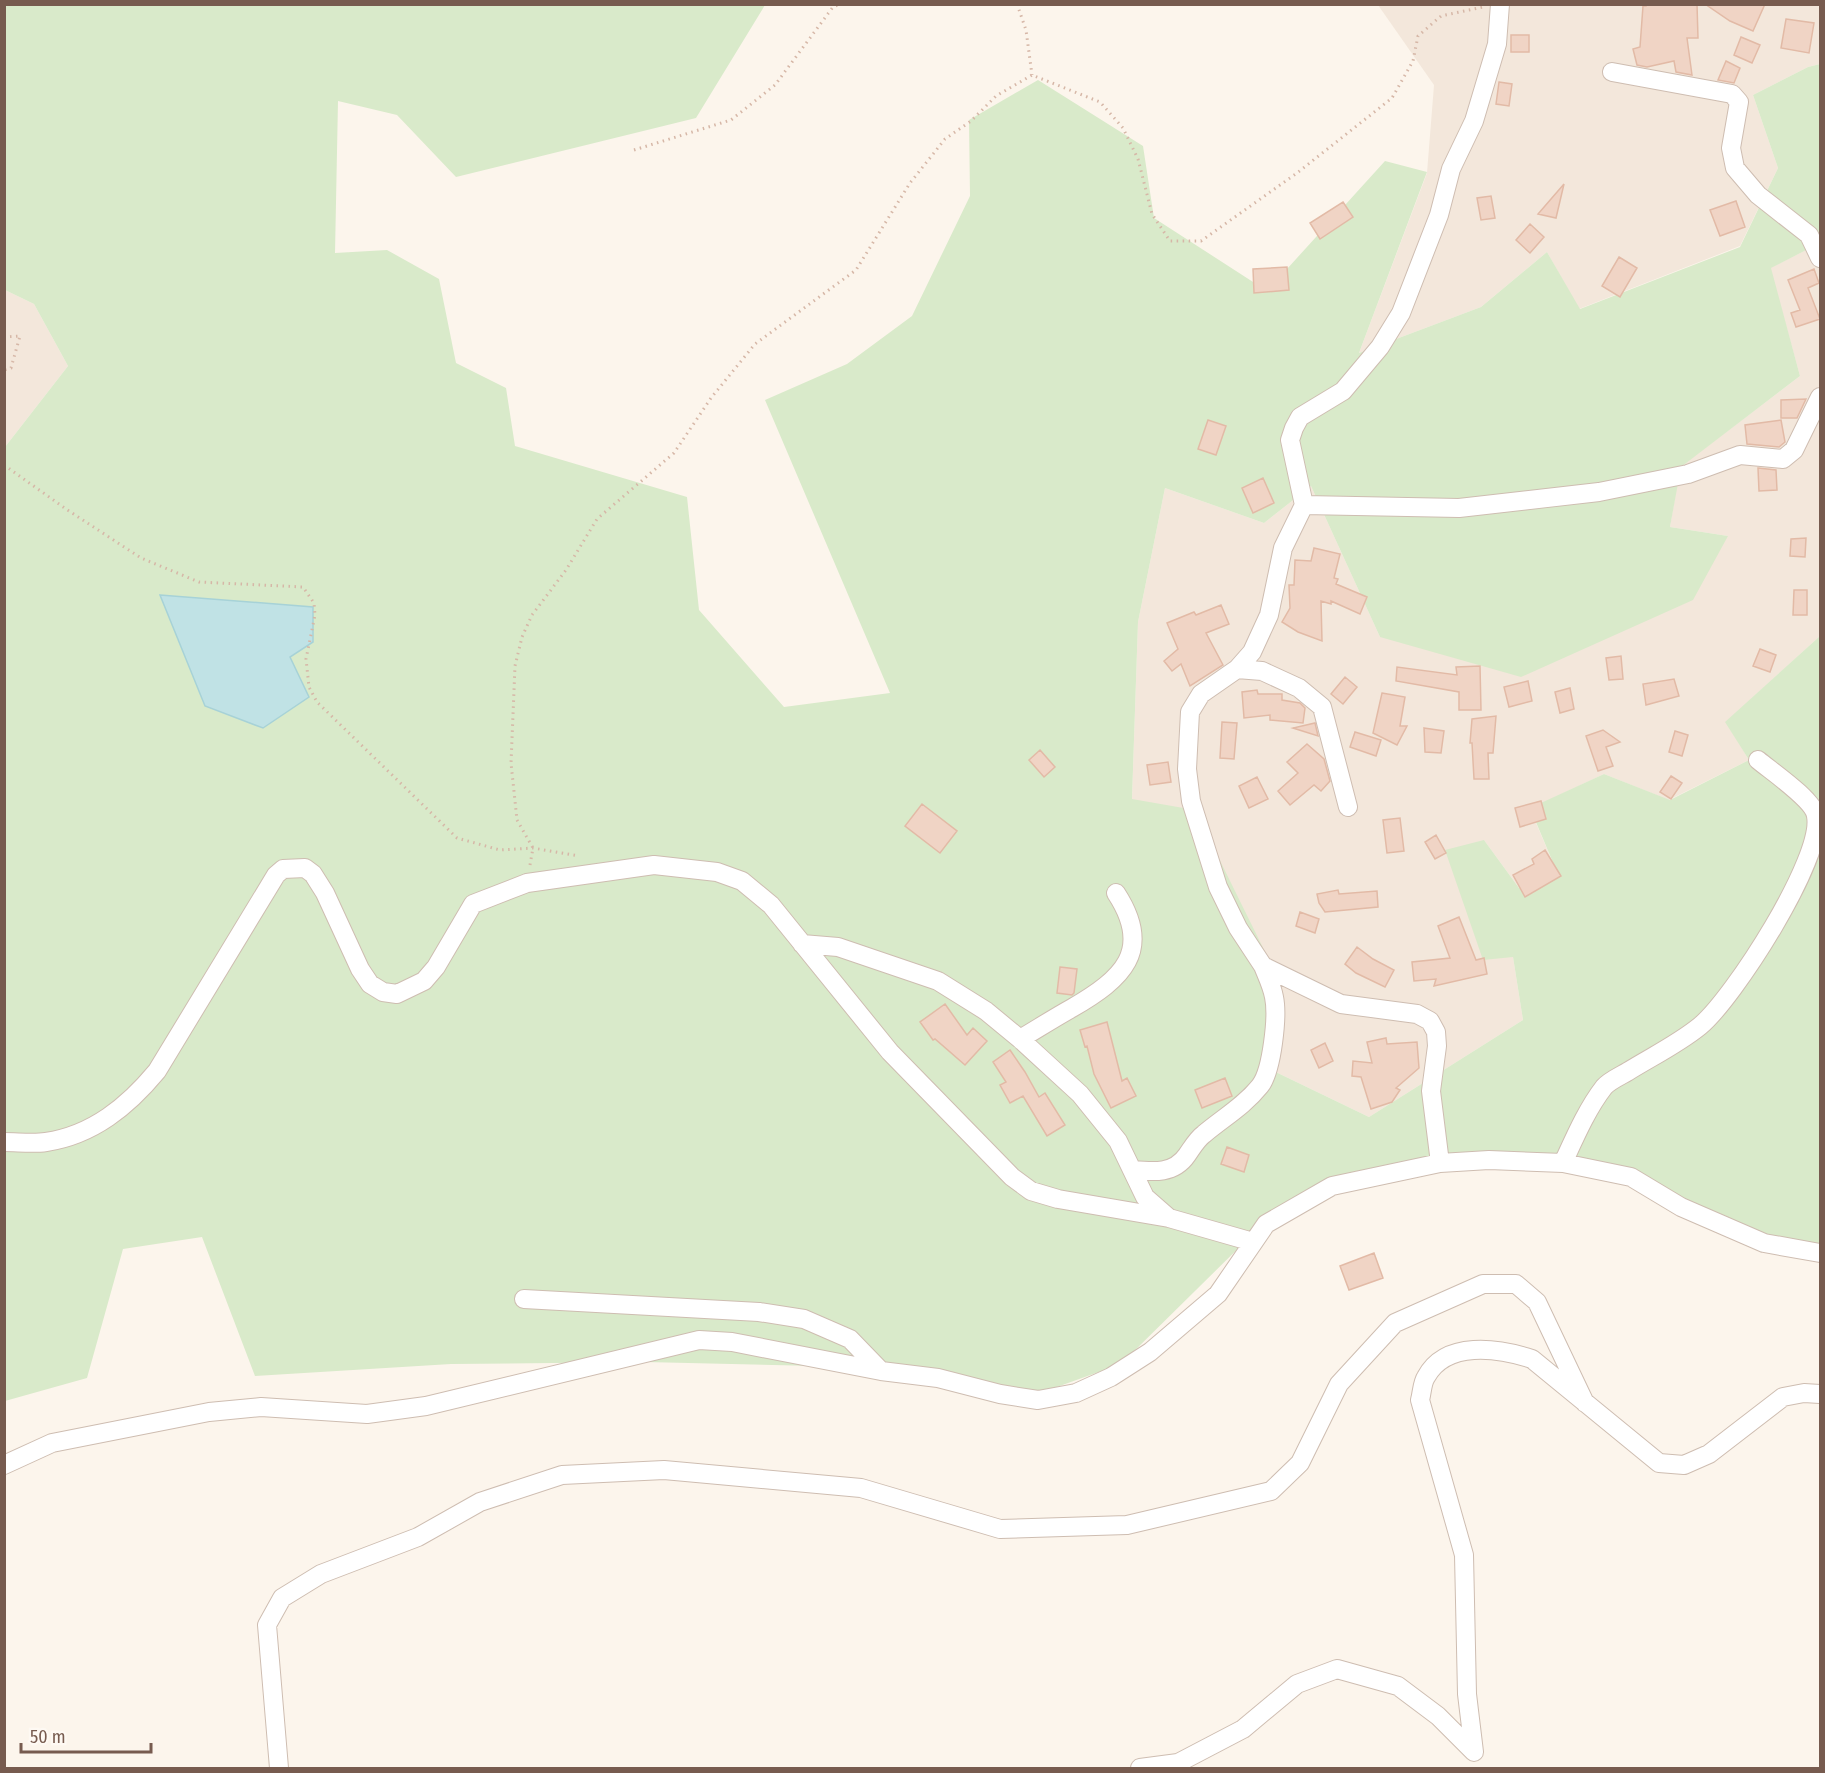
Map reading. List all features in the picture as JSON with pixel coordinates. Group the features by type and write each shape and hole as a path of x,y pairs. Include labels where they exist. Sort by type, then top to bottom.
{"street":[{"path":"1133,1170 1154,1172 1173,1168 1183,1161 1201,1136 1244,1103 1262,1084 1272,1051 1276,1014 1274,996 1263,966 1238,928 1218,887 1191,801 1187,769 1190,712 1201,694 1237,669 1252,652 1269,615 1283,548 1304,505 1290,440 1294,428 1300,417 1343,390 1380,347 1401,313 1439,215 1451,169 1474,121 1497,44 1493,6"},
{"path":"1612,72 1732,94 1739,102 1731,148 1735,168 1758,195 1809,235 1821,258"},
{"path":"1304,505 1459,508 1599,492 1688,474 1740,455 1783,459 1794,450 1821,397"},
{"path":"1237,669 1262,671 1299,688 1322,707 1348,807"},
{"path":"1563,1162 1578,1130 1605,1085 1698,1028 1714,1014 1744,974 1789,897 1812,849 1816,815 1808,802 1758,760"},
{"path":"4,1142 46,1142 84,1132 105,1121 140,1092 157,1071 276,875 283,869 305,868 314,874 326,893 360,969 370,984 383,992 397,994 424,981 436,967 473,904 527,883 654,865 717,872 742,880 771,906 891,1052 1004,1168 1031,1191 1058,1199 1169,1218 1253,1242"},
{"path":"1020,1039 1099,992 1119,975 1133,947 1133,933 1128,911 1116,893"},
{"path":"802,944 838,947 938,981 986,1011 1080,1094 1118,1141 1145,1197 1169,1218"},
{"path":"1263,966 1341,1004 1417,1014 1430,1021 1436,1032 1437,1046 1431,1091 1440,1163"},
{"path":"4,1465 52,1443 209,1412 261,1407 367,1414 426,1406 699,1340 732,1342 881,1371 938,1378 1000,1394 1038,1400 1076,1393 1111,1377 1158,1345 1218,1294 1266,1224 1332,1186 1440,1163 1489,1160 1563,1162 1631,1177 1681,1207 1764,1243 1821,1253"},
{"path":"279,1768 267,1625 282,1598 321,1574 418,1537 480,1502 562,1475 664,1470 861,1488 1000,1529 1127,1525 1271,1491 1300,1463 1339,1384 1395,1323 1483,1284 1516,1284 1537,1302 1585,1403"},
{"path":"524,1299 759,1312 804,1318 850,1339 881,1371"},
{"path":"1477,1760 1467,1694 1464,1555 1420,1400 1425,1378 1436,1364 1456,1353 1472,1350 1512,1352 1532,1359 1659,1463 1684,1465 1709,1454 1783,1397 1804,1393 1821,1394"},
{"path":"1140,1768 1178,1763 1243,1729 1297,1684 1337,1669 1398,1686 1438,1716 1477,1760"}],"path":[{"path":"634,150 731,120 775,85 833,7 840,4"},
{"path":"1017,4 1026,30 1032,75"},
{"path":"1032,75 1100,102 1123,128 1137,159 1152,214 1170,241 1201,241 1298,173 1392,98 1413,61 1418,36 1442,16 1493,6"},
{"path":"4,465 141,558 199,582 303,587 314,603 315,615 306,658 309,687 317,702 457,838 500,850 533,848 517,820 511,763 515,666 522,637 532,615 566,570 597,519 674,453 711,398 755,344 856,270 910,183 945,139 971,121 996,96 1032,75"},
{"path":"4,337 20,336 11,368 4,370"}],"shaded area":[{"path":"1378,5 1820,5 1820,64 1808,67 1753,95 1778,168 1740,246 1579,309 1547,252 1481,307 1359,353 1427,173 1434,85"},
{"path":"1820,243 1820,636 1726,722 1749,760 1669,800 1604,774 1530,809 1557,872 1519,888 1484,840 1513,957 1523,1020 1369,1117 1263,1066 1132,800 1138,622 1165,488 1264,523 1311,486 1380,637 1728,536 1670,527 1680,467 1800,376 1770,268"},
{"path":"5,290 34,304 68,366 5,447"}],"green space":[{"path":"4,5 765,5 696,118 456,177 397,115 338,101 335,253 387,250 439,279 456,363 506,388 515,446 687,497 699,610 784,707 890,693 765,400 847,364 912,316 970,196 969,120 1038,80 1143,146 1154,218 1267,291 1385,161 1427,172 1359,353 1481,307 1547,252 1580,309 1740,247 1778,168 1753,95 1808,67 1820,64 1820,243 1771,268 1800,376 1681,467 1670,527 1728,536 1693,600 1521,677 1380,637 1311,486 1264,523 1165,488 1138,622 1132,799 1195,810 1275,972 1263,1066 1369,1117 1523,1020 1513,957 1483,960 1445,850 1484,840 1519,888 1557,872 1530,808 1604,774 1670,800 1749,760 1725,722 1820,636 1820,1253 1749,1239 1578,1162 1353,1173 1270,1217 1121,1364 1029,1397 901,1368 645,1362 451,1364 255,1376 202,1237 123,1249 87,1378 5,1401 5,447 68,366 34,304 5,290","holes":["313,607 313,642 289,657"]}],"water":[{"path":"160,595 313,607 313,642 290,657 309,697 263,728 205,706"}],"building":[{"path":"1646,4 1697,4 1698,38 1687,38 1692,75 1676,72 1674,61 1647,67 1637,65 1633,49 1640,47 1643,6"},
{"path":"1705,4 1765,4 1753,31 1730,21"},
{"path":"1786,19 1814,23 1809,53 1781,48"},
{"path":"1511,35 1529,35 1529,52 1511,52"},
{"path":"1741,37 1760,45 1752,63 1734,55"},
{"path":"1726,61 1740,68 1734,83 1718,80"},
{"path":"1499,82 1512,84 1509,106 1496,104"},
{"path":"1564,184 1556,218 1538,214"},
{"path":"1491,196 1495,218 1481,220 1477,198"},
{"path":"1736,201 1745,227 1720,236 1710,210"},
{"path":"1343,202 1353,217 1320,239 1310,223"},
{"path":"1530,224 1544,237 1530,253 1516,240"},
{"path":"1619,257 1637,268 1620,297 1602,286"},
{"path":"1287,267 1289,290 1254,293 1253,269"},
{"path":"1814,269 1819,283 1808,288 1820,319 1796,327 1791,313 1800,310 1788,280"},
{"path":"1806,399 1797,418 1781,418 1781,400"},
{"path":"1208,420 1226,426 1216,455 1198,449"},
{"path":"1781,420 1785,442 1779,447 1747,444 1745,425"},
{"path":"1758,468 1776,470 1777,490 1759,491"},
{"path":"1263,478 1274,503 1253,513 1242,488"},
{"path":"1806,538 1805,557 1790,556 1791,539"},
{"path":"1314,548 1340,554 1334,578 1338,579 1336,584 1367,597 1360,614 1331,601 1331,604 1321,601 1322,641 1298,632 1282,622 1290,608 1289,585 1294,585 1295,560 1311,561"},
{"path":"1794,590 1807,590 1807,615 1793,615"},
{"path":"1221,605 1229,624 1206,633 1223,665 1190,686 1181,664 1172,671 1164,661 1178,649 1167,623 1194,612 1196,615"},
{"path":"1760,649 1776,655 1770,672 1753,666"},
{"path":"1621,656 1623,679 1609,680 1606,658"},
{"path":"1480,666 1481,710 1459,710 1459,692 1396,681 1397,667 1457,675 1456,667"},
{"path":"1345,677 1357,687 1343,704 1331,694"},
{"path":"1674,679 1679,696 1646,705 1643,684"},
{"path":"1528,681 1532,701 1509,707 1504,687"},
{"path":"1570,688 1574,709 1560,713 1555,692"},
{"path":"1257,690 1258,694 1282,694 1282,700 1300,703 1305,708 1303,723 1270,720 1270,715 1244,718 1242,692"},
{"path":"1382,693 1405,697 1400,726 1407,726 1397,745 1373,733"},
{"path":"1496,716 1493,753 1488,753 1489,779 1474,779 1472,743 1470,743 1472,719"},
{"path":"1222,722 1237,723 1234,759 1220,758"},
{"path":"1315,723 1318,736 1293,728"},
{"path":"1424,728 1444,731 1441,753 1425,752"},
{"path":"1603,730 1620,742 1606,747 1613,766 1598,771 1586,736"},
{"path":"1675,731 1688,735 1682,756 1669,752"},
{"path":"1355,732 1381,740 1376,756 1350,747"},
{"path":"1307,744 1324,759 1330,781 1321,791 1314,785 1290,805 1278,791 1298,773 1287,762"},
{"path":"1040,750 1055,767 1044,777 1029,760"},
{"path":"1168,762 1171,782 1150,785 1147,765"},
{"path":"1671,776 1682,783 1671,799 1660,792"},
{"path":"1257,777 1268,799 1249,808 1239,786"},
{"path":"1541,801 1546,819 1520,827 1515,808"},
{"path":"922,804 957,831 940,853 905,826"},
{"path":"1400,818 1404,851 1387,853 1383,820"},
{"path":"1436,835 1446,853 1435,859 1425,842"},
{"path":"1545,850 1561,876 1525,897 1513,875 1534,864 1532,859"},
{"path":"1338,890 1339,894 1377,891 1378,907 1325,912 1319,903 1317,894"},
{"path":"1300,912 1319,919 1315,933 1296,926"},
{"path":"1459,917 1476,960 1484,958 1487,974 1434,986 1436,979 1414,981 1412,962 1450,958 1438,926"},
{"path":"1357,947 1394,970 1385,987 1356,973 1345,964"},
{"path":"1060,967 1077,969 1072,995 1057,993"},
{"path":"945,1004 967,1035 973,1028 987,1041 965,1065 935,1039 933,1040 920,1022"},
{"path":"1107,1022 1122,1081 1127,1078 1136,1096 1111,1108 1094,1074 1087,1046 1085,1047 1080,1030"},
{"path":"1386,1038 1387,1044 1417,1042 1419,1068 1396,1088 1400,1090 1392,1102 1371,1109 1361,1077 1352,1076 1353,1061 1372,1063 1367,1042"},
{"path":"1325,1043 1333,1061 1319,1068 1311,1050"},
{"path":"1010,1050 1039,1097 1045,1093 1065,1125 1047,1136 1023,1096 1010,1103 1000,1085 1006,1082 993,1062"},
{"path":"1225,1078 1232,1096 1202,1108 1195,1090"},
{"path":"1227,1147 1249,1155 1244,1172 1221,1164"},
{"path":"1374,1253 1383,1278 1349,1290 1340,1266"}]}
